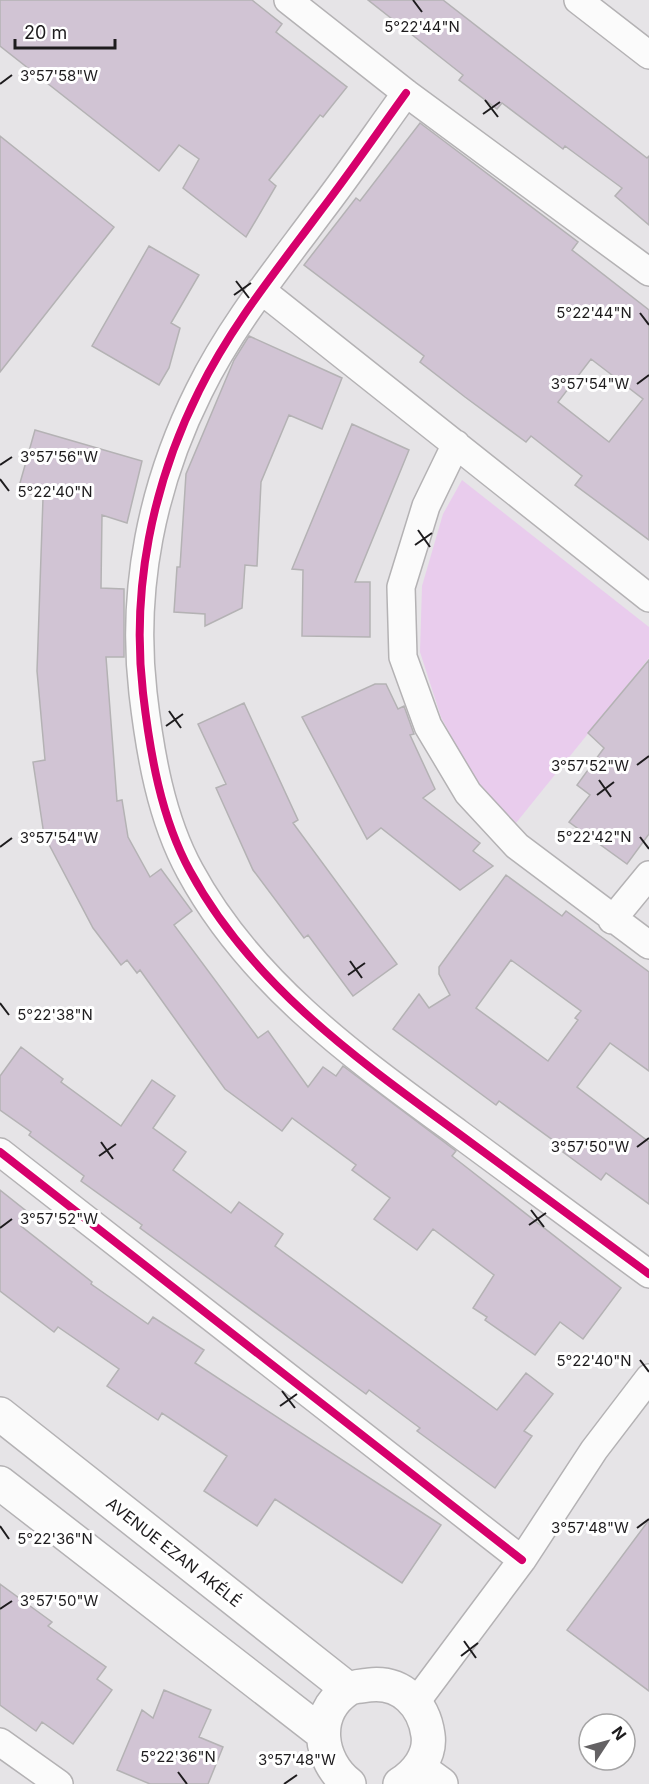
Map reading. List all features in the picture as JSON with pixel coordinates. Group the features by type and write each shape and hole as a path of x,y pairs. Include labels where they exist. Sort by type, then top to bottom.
{"street":[{"path":"288,0 406,93 649,272"},
{"path":"578,0 649,55"},
{"path":"406,93 245,310 198,393 162,483 143,560 139,618 141,676 154,769 189,870 242,950 303,1013 396,1088 649,1274"},
{"path":"261,290 649,598"},
{"path":"456,444 426,506 401,587 404,657 428,726 468,793 517,846 612,920 649,945"},
{"path":"612,920 649,875"},
{"path":"0,1152 522,1560"},
{"path":"416,1702 522,1560 594,1450 649,1378"},
{"name":"AVENUE EZAN AKÉLÉ","path":"0,1414 348,1689"},
{"path":"0,1483 322,1733"},
{"path":"348,1784 337,1773 325,1754 322,1733 328,1713 348,1689 380,1684 400,1690 416,1702 426,1720 429,1742 420,1779"},
{"path":"0,1742 58,1784"}],"shaded area":[{"path":"462,480 649,627 649,658 516,823 476,783 441,717 420,652 422,586 443,514"}],"building":[{"path":"0,0 252,0 282,24 276,32 347,87 323,117 320,115 269,180 276,186 246,237 183,188 199,159 179,145 159,171 0,46"},
{"path":"368,0 443,0 647,158 649,156 649,225 615,196 622,188 565,146 563,149 502,103 497,109 459,80 463,75"},
{"path":"420,123 578,242 572,250 649,310 649,540 575,485 582,476 531,436 526,442 465,397 420,362 424,356 304,265 356,198 360,201","holes":["591,359 643,399 609,442 558,402"]},
{"path":"0,136 114,227 0,372"},
{"path":"149,246 199,275 171,323 180,328 169,368 159,385 92,346"},
{"path":"249,336 342,378 322,429 289,415 261,482 257,566 245,565 242,608 205,626 205,614 174,612 177,567 180,567 186,474 234,360"},
{"path":"352,424 409,450 355,582 370,582 370,637 302,636 303,570 292,569"},
{"path":"35,430 142,461 127,523 102,515 101,588 124,589 124,657 106,657 117,801 122,800 128,837 150,877 161,869 192,911 174,925 258,1038 268,1031 308,1087 323,1067 336,1076 343,1066 456,1151 452,1156 621,1288 583,1339 560,1322 535,1355 485,1320 487,1317 473,1308 494,1275 433,1229 417,1250 374,1219 390,1198 352,1170 356,1165 292,1118 282,1131 225,1089 140,970 137,973 127,960 121,965 93,928 44,835 33,762 45,760 37,671 43,498 18,490"},
{"path":"649,660 649,834 627,864 569,822 590,795 577,785 604,748 588,733"},
{"path":"375,684 386,684 398,709 404,706 414,734 410,735 435,789 423,798 480,843 473,851 493,866 460,890 381,828 367,839 302,717"},
{"path":"244,703 298,820 293,823 397,964 353,996 308,935 304,938 253,870 216,788 226,784 198,724"},
{"path":"506,875 562,916 566,911 649,972 649,1071 610,1043 577,1087 649,1142 649,1204 606,1173 601,1180 563,1152 565,1149 499,1101 496,1105 393,1029 419,994 429,1008 450,995 439,974 439,967","holes":["511,960 581,1011 575,1018 578,1020 548,1061 476,1008"]},
{"path":"21,1047 63,1079 61,1082 121,1126 152,1080 175,1096 153,1128 186,1152 173,1170 231,1213 239,1202 283,1234 275,1246 497,1410 526,1373 553,1394 524,1431 532,1436 495,1488 417,1431 420,1428 369,1390 366,1394 140,1228 142,1225 81,1181 84,1176 29,1135 31,1132 0,1110 0,1076"},
{"path":"0,1190 30,1214 21,1226 92,1282 91,1284 148,1324 153,1317 204,1350 195,1363 441,1525 402,1583 275,1499 257,1526 204,1491 227,1456 162,1413 158,1420 107,1386 119,1369 58,1327 54,1332 0,1291"},
{"path":"649,1520 649,1691 567,1630"},
{"path":"0,1584 52,1622 48,1626 106,1667 97,1679 112,1690 73,1744 42,1722 36,1731 0,1705"},
{"path":"164,1690 211,1710 199,1737 223,1747 208,1784 150,1784 117,1770 142,1710 153,1718"}],"cycle path":[{"path":"406,93 255,299 225,344 199,391 169,463 157,500 149,538 140,615 143,693 153,762 171,829 190,871 215,912 243,949 275,984 309,1017 382,1077 649,1274"},
{"path":"0,1152 522,1560"}]}
